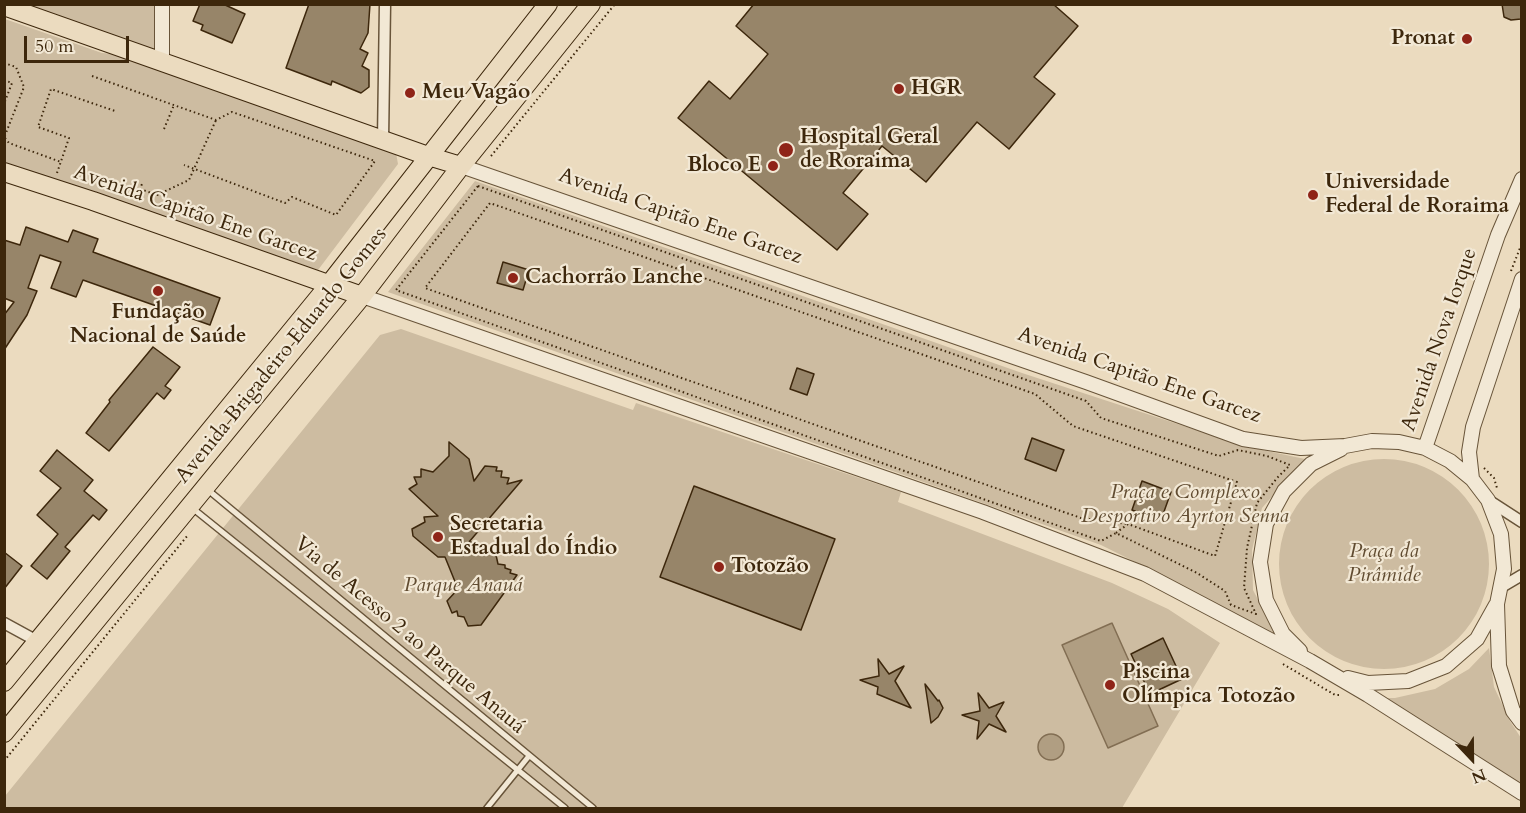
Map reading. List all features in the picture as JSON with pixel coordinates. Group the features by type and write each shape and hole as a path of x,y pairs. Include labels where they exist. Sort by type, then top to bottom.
{"main road":[{"name":"Avenida Brigadeiro Eduardo Gomes","path":"4,682 329,284 548,4"},
{"name":"Avenida Brigadeiro Eduardo Gomes","path":"4,733 205,488 370,298 461,166 591,4"},
{"name":"Avenida Capitão Ene Garcez","path":"4,6 461,166"},
{"name":"Avenida Capitão Ene Garcez","path":"4,172 370,298"}],"street":[{"path":"162,4 162,62"},
{"path":"383,140 385,4"},
{"name":"Avenida Capitão Ene Garcez","path":"461,166 479,170 1243,439 1301,448 1345,446 1381,441 1399,442 1425,448 1450,461 1472,479 1488,500 1501,534 1504,569 1497,604 1499,666 1513,711 1521,723"},
{"name":"Avenida Nova Iorque","path":"1425,448 1498,235 1521,179"},
{"path":"1472,479 1469,452 1473,427 1521,279"},
{"name":"Avenida Capitão Ene Garcez","path":"370,298 983,512 1145,574 1329,672 1521,793"},
{"name":"Avenida Capitão Ene Garcez","path":"1310,661 1283,634 1266,600 1260,562 1266,525 1284,490 1311,464 1345,446"},
{"path":"1488,500 1521,522"},
{"path":"1500,588 1521,575"},
{"name":"Avenida Capitão Ene Garcez","path":"1329,672 1368,683 1408,681 1437,670 1446,666 1477,639 1497,604"},
{"path":"4,623 37,641"}],"lane":[{"name":"Via de Acesso 2 ao Parque Anauá","path":"205,488 592,808"},
{"name":"Via de Acesso 2 ao Parque Anauá","path":"190,506 565,808"},
{"path":"487,808 529,756"}],"path":[{"path":"479,170 615,4"},
{"path":"4,63 16,67 24,87 5,138 9,143 61,162"},
{"path":"92,76 216,120"},
{"path":"4,80 12,83 4,104"},
{"path":"57,173 69,138 38,127 51,89 115,111"},
{"path":"164,129 174,105"},
{"path":"140,189 157,195 189,180 194,169 216,120 232,112 375,161 336,215 292,197 285,203 194,169 184,165"},
{"path":"135,200 142,184"},
{"path":"396,290 478,186 1086,401 1101,418 1219,456 1238,450 1267,456 1290,465 1257,503 1247,548 1244,588 1256,614 1230,605 1225,591 1197,573 1116,533"},
{"path":"490,203 1035,394 1073,426 1237,482 1215,556 1128,524 1082,518 425,288 490,203"},
{"path":"370,298 389,287 1101,541 1128,524"}],"green space":[{"path":"5,4 162,5 162,62"},
{"path":"5,19 102,53 116,54 396,153 398,164 318,270 5,163"},
{"name":"Praça e Complexo Desportivo Ayrton Senna","path":"475,181 1022,373 1248,447 1305,459 1262,508 1252,550 1253,590 1278,638 1187,588 1101,545 388,292"},
{"name":"Parque Anauá","path":"401,329 633,410 636,403 901,492 898,502 1112,583 1168,609 1220,643 1122,808 5,808 5,796 380,335"},
{"name":"Praça da Pirâmide","path":"1374,459 1394,459 1415,463 1434,471 1465,497 1477,514 1485,533 1489,564 1485,595 1477,614 1451,645 1434,657 1415,665 1394,669 1374,669 1353,665 1334,657 1303,631 1291,614 1283,595 1279,574 1279,554 1283,533 1291,514 1317,483 1334,471 1353,463"},
{"path":"1489,648 1494,687 1521,738 1521,788 1380,698 1395,698 1435,689 1469,669"}],"shaded area":[{"name":"Piscina Olímpica Totozão","path":"1112,623 1158,726 1108,748 1062,645"},
{"path":"1051,734 1060,738 1064,747 1060,756 1051,760 1042,756 1038,747 1042,738"}],"building":[{"path":"200,4 223,4 245,14 232,43 201,30 203,25 193,21"},
{"path":"309,4 370,4 368,33 360,49 368,53 362,66 369,70 369,87 361,93 332,81 331,85 286,68"},
{"name":"HGR","path":"754,4 1053,4 1078,26 1034,77 1055,94 1009,149 977,122 926,182 882,146 843,193 868,214 837,250 678,118 709,81 730,99 768,54 736,26"},
{"name":"Pronat","path":"1502,4 1521,4 1521,19 1511,20 1504,17"},
{"path":"26,227 68,242 73,230 98,239 93,252 220,298 210,325 83,280 76,297 51,288 61,262 40,255 28,288 37,291 27,315 4,350 4,315 14,302 4,298 4,240 20,245"},
{"path":"503,262 529,270 523,290 497,283"},
{"path":"153,347 180,367 165,386 171,390 164,399 157,393 109,451 86,433 110,402 109,400"},
{"path":"797,368 814,374 807,395 790,389"},
{"path":"1032,438 1064,450 1056,471 1025,459"},
{"name":"Secretaria Estadual do Índio","path":"449,442 469,459 474,481 485,466 497,467 496,471 502,471 501,477 509,478 507,484 522,480 469,542 477,543 477,548 483,548 483,551 496,555 498,564 505,565 505,568 511,570 510,573 517,575 481,625 468,626 464,617 458,616 457,611 452,613 447,601 458,589 445,557 438,557 413,536 412,529 425,522 424,517 438,516 409,489 417,484 414,477 421,477 421,469 433,472 449,456"},
{"path":"57,450 93,480 84,491 107,510 99,520 93,515 65,547 70,551 47,579 31,566 58,534 37,515 61,488 40,471"},
{"path":"1142,481 1171,492 1161,520 1132,510"},
{"path":"694,486 835,539 801,630 660,577"},
{"path":"4,552 22,566 4,589"},
{"path":"1163,638 1182,679 1150,694 1131,654"},
{"path":"878,659 889,674 904,666 895,681 911,708 877,694 878,687 860,680 879,676"},
{"path":"925,684 943,708 931,723"},
{"path":"978,693 989,708 1004,702 996,716 1006,732 989,724 977,739 979,721 962,715 980,711"}],"place":[{"name":"Pronat","path":"1467,39"},
{"name":"HGR","path":"899,89"},
{"name":"Meu Vagão","path":"410,93"},
{"name":"Hospital Geral de Roraima","path":"786,150"},
{"name":"Bloco E","path":"773,166"},
{"name":"Universidade Federal de Roraima","path":"1313,195"},
{"name":"Cachorrão Lanche","path":"513,278"},
{"name":"Fundação Nacional de Saúde","path":"158,291"},
{"name":"Secretaria Estadual do Índio","path":"438,537"},
{"name":"Totozão","path":"719,567"},
{"name":"Piscina Olímpica Totozão","path":"1110,685"}]}
